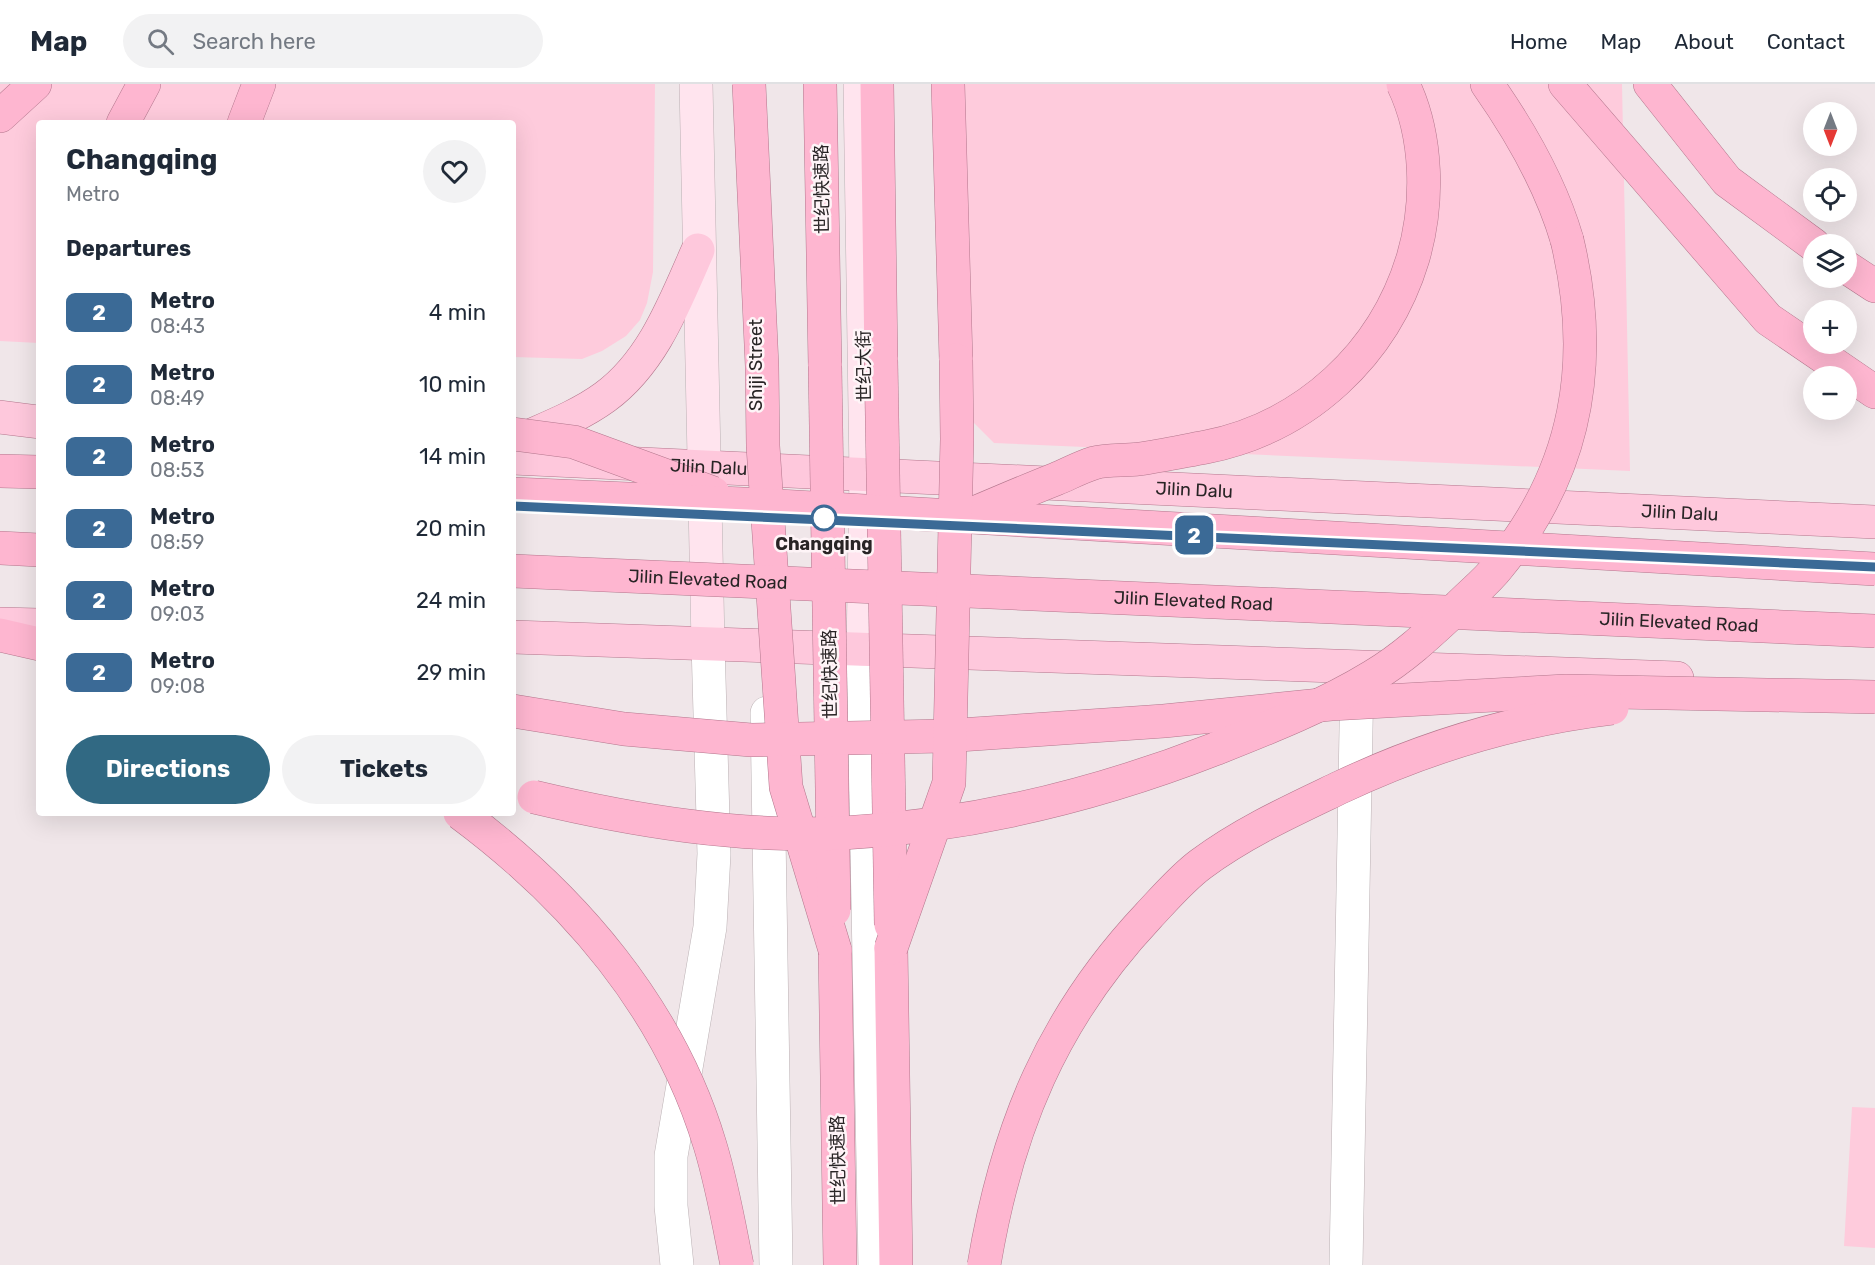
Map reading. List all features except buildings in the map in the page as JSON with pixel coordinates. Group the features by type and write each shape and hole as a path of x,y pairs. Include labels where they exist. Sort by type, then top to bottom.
{"highway":[{"path":"0,116 35,84"},
{"path":"125,120 144,84"},
{"path":"245,120 259,84"},
{"path":"749,84 762,354 763,446 786,787 835,950"},
{"name":"世纪快速路","path":"820,84 840,1265"},
{"path":"877,84 896,1265"},
{"path":"891,948 949,783 957,439 948,84"},
{"path":"964,517 1095,463 1139,459 1210,446 1254,432 1302,408 1342,379 1371,344 1393,310 1408,274 1418,239 1422,204 1422,152 1416,120 1403,84"},
{"path":"516,792 625,818 695,826 760,832 840,833 901,829 1067,797 1139,777 1273,725 1341,694 1411,651 1497,570 1521,537 1552,482 1576,397 1581,330 1578,286 1559,213 1514,122 1487,84"},
{"path":"1565,84 1768,319 1875,392"},
{"path":"1650,84 1727,181 1803,237"},
{"path":"1857,274 1875,286"},
{"path":"516,434 574,442 742,504"},
{"path":"0,471 36,472"},
{"path":"516,494 742,504 1875,569"},
{"path":"0,548 36,550"},
{"name":"Jilin Elevated Road","path":"516,571 1875,631"},
{"path":"0,635 36,643"},
{"path":"516,711 624,729 751,740 955,735 1164,721 1331,704 1566,691 1875,698"},
{"path":"984,1265 993,1214 1012,1142 1040,1071 1062,1032 1113,956 1158,905 1200,865 1278,817 1392,763 1442,746 1583,711 1722,694"},
{"path":"464,816 505,846 575,912 628,979 652,1015 692,1096 710,1145 737,1265"}],"main road":[{"path":"696,84 708,643"},
{"name":"Shiji Street","path":"758,84 755,470 765,645"},
{"name":"世纪大街","path":"860,84 866,475 863,649"},
{"path":"516,443 578,414 620,386 660,331 698,250"},
{"path":"0,417 36,422"},
{"name":"Jilin Dalu","path":"516,458 1875,522"},
{"path":"0,624 36,625"},
{"path":"516,637 1875,685"}],"street":[{"path":"676,1265 671,1206 671,1156 706,948 714,854 708,643"},
{"path":"765,645 776,1265"},
{"path":"863,649 875,1265"},
{"path":"1346,1265 1357,665"}],"shaded area":[{"path":"0,84 655,84 653,272 647,303 640,320 626,336 602,351 582,359 516,357 516,120 36,120 36,343 0,341"},
{"path":"957,84 1622,84 1630,471 994,443 963,412"},
{"path":"1852,1107 1875,1108 1875,1248 1844,1246"}],"metro line":[{"name":"2","path":"516,506 824,518 1875,567"}],"place":[{"name":"Changqing","path":"824,518"}]}
